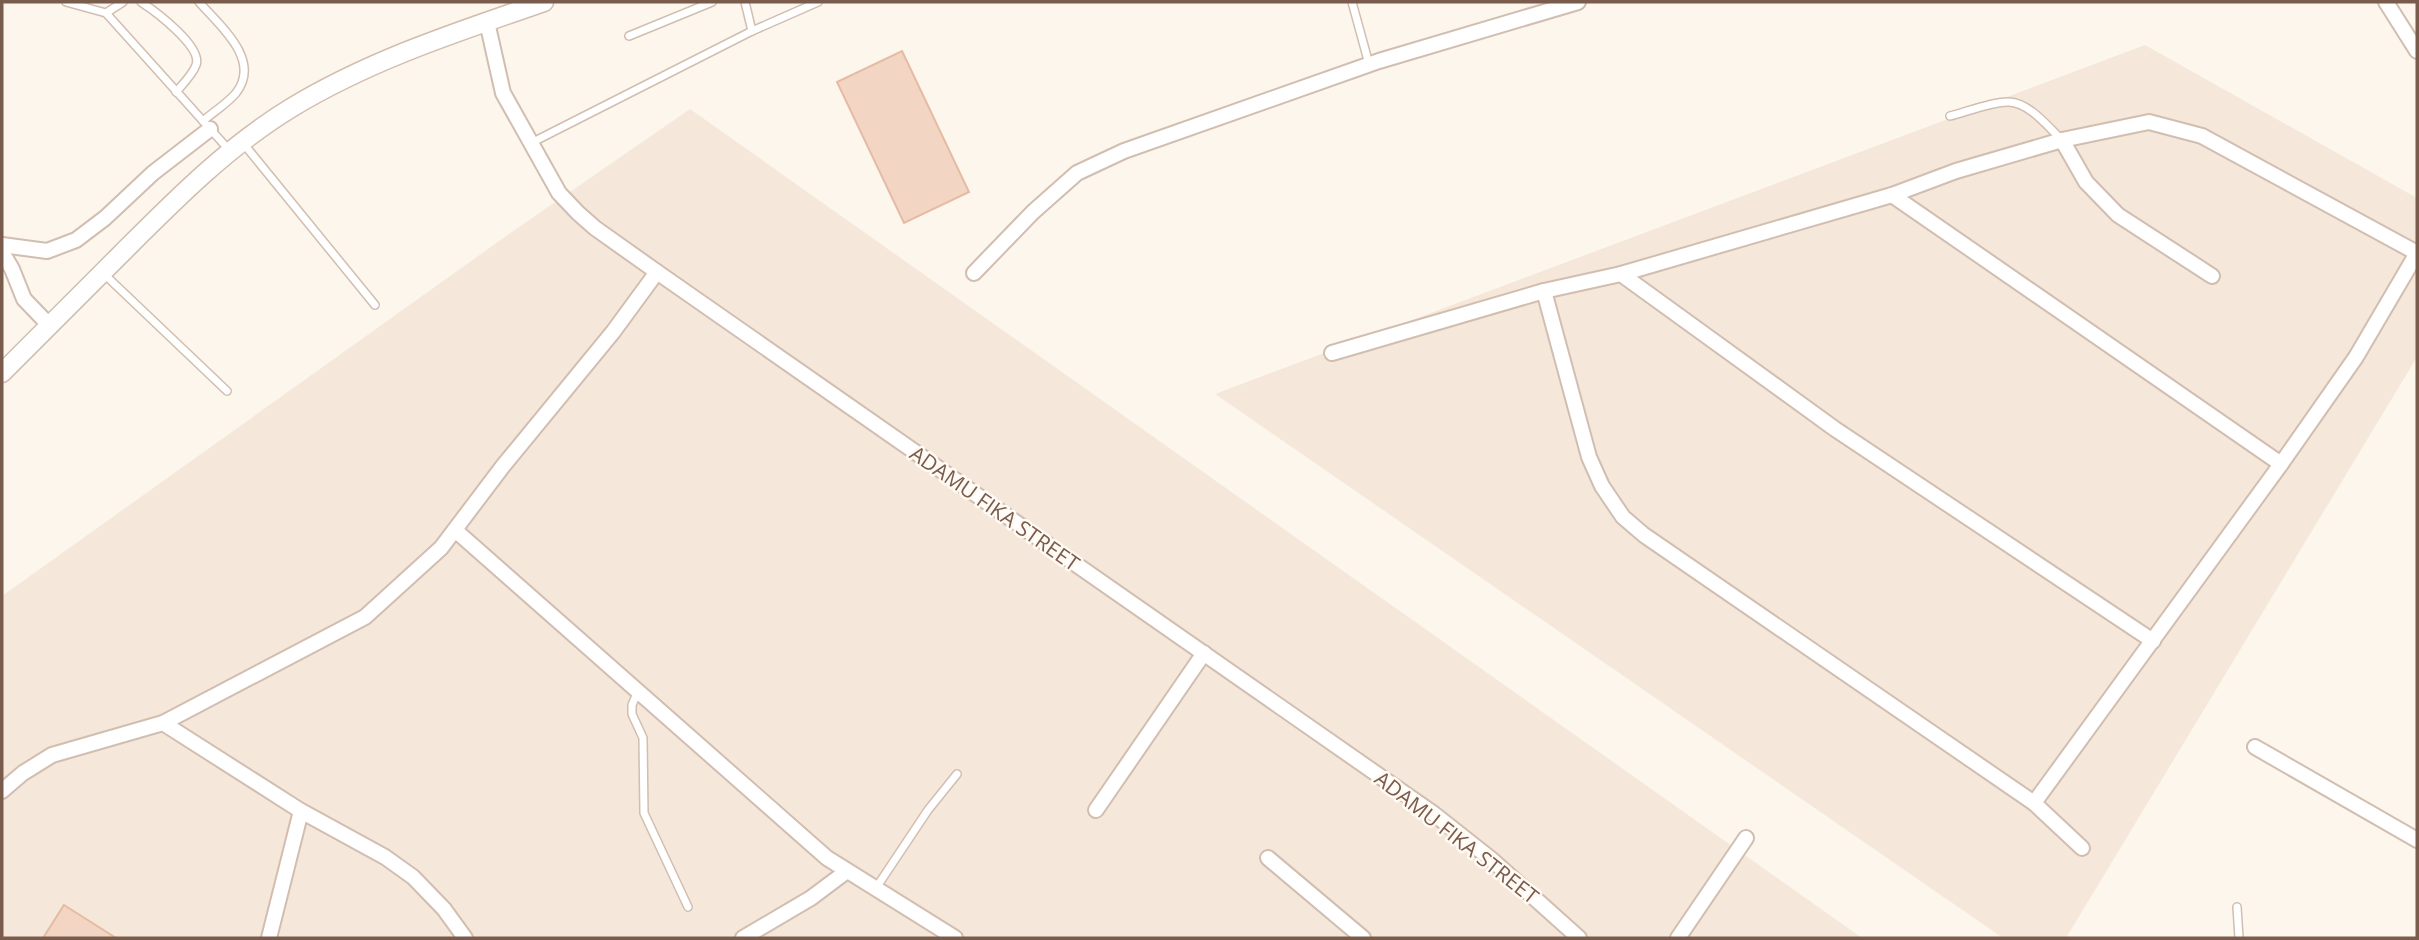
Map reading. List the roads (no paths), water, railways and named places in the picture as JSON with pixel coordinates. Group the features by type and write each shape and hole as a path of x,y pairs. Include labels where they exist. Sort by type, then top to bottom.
{"street":[{"path":"2,373 181,194 237,147 290,109 411,48 544,2"},
{"path":"974,273 1033,212 1077,173 1124,151 1370,65 1577,2"},
{"path":"2386,2 2417,51"},
{"name":"ADAMU FIKA STREET","path":"487,22 503,93 559,193 578,214 657,272 1434,814 1491,859 1579,938"},
{"path":"1332,353 1544,291 1621,274 1892,195 1956,171 2062,140 2149,122 2202,136 2417,253 2356,357 2034,803"},
{"path":"2,245 47,251 76,240 105,218 206,125"},
{"path":"2062,140 2086,182 2118,215 2212,276"},
{"path":"1892,195 2281,464"},
{"path":"2,253 12,269 24,299 50,326"},
{"path":"2,791 23,773 52,755 163,723 365,617 441,548 503,466 613,332 657,272"},
{"path":"1621,274 1835,429 2153,641"},
{"path":"1544,291 1589,457 1602,486 1623,517 1644,535 2034,803 2082,848"},
{"path":"455,530 827,858 955,938"},
{"path":"1096,810 1204,653"},
{"path":"163,723 301,811 385,857 413,877 465,938"},
{"path":"2255,747 2417,840"},
{"path":"269,938 301,811"},
{"path":"1678,938 1746,838"},
{"path":"1268,858 1363,938"},
{"path":"743,938 811,898 848,871"}],"lane":[{"path":"66,2 106,13 206,125 237,147 375,305"},
{"path":"106,13 123,2"},
{"path":"141,2 192,47 197,58 196,67 176,92"},
{"path":"199,2 234,43 246,66 243,80 235,94 206,125"},
{"path":"629,36 712,2"},
{"path":"746,2 751,30"},
{"path":"531,143 751,30 818,2"},
{"path":"1352,2 1370,65"},
{"path":"1950,116 2007,101 2034,113 2062,140"},
{"path":"103,273 227,391"},
{"path":"638,691 632,705 632,714 643,738 644,813 688,907"},
{"path":"875,888 928,810 957,774"},
{"path":"2237,907 2239,938"}]}
